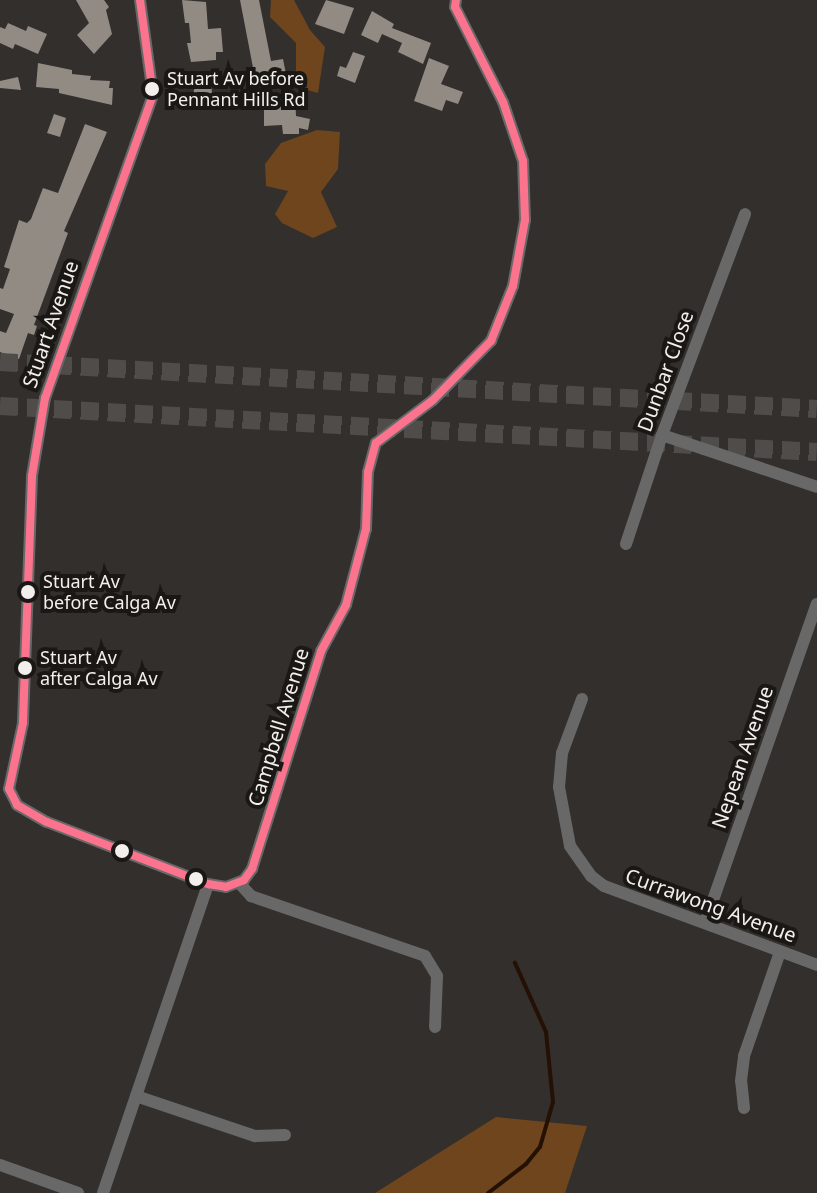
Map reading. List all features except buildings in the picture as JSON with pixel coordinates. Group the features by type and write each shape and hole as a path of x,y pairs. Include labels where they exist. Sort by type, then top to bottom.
{"street":[{"name":"Stuart Avenue","path":"140,0 153,95 42,413 32,476 27,679 9,789 17,805 47,822 208,884"},
{"name":"Campbell Avenue","path":"239,883 252,869 321,651 346,605 366,529 368,472 376,443 433,400 491,341 513,286 525,220 523,161 503,102 455,7 456,0"},
{"name":"Dunbar Close","path":"626,544 662,435 745,214"},
{"path":"662,435 817,487"},
{"name":"Nepean Avenue","path":"705,923 817,604"},
{"name":"Currawong Avenue","path":"582,699 559,770 560,805 570,846 580,863 604,886 817,965"},
{"path":"103,1193 208,884 226,887 239,883 251,896 425,956 437,976 435,1027"},
{"path":"744,1108 741,1081 744,1056 780,952"},
{"path":"136,1096 255,1136 285,1135"},
{"path":"0,1165 78,1193"}],"shaded area":[{"path":"271,0 294,0 310,30 325,47 318,93 307,90 296,78 296,43 270,17"},
{"path":"317,130 340,132 338,169 321,192 337,227 313,238 282,223 275,214 288,191 266,186 265,164 281,143"},
{"path":"496,1117 587,1126 565,1193 375,1193"}],"waterway":[{"path":"488,1193 526,1164 540,1147 553,1102 546,1032 515,963"}],"tunnel":[{"path":"0,362 817,409"},
{"path":"0,406 817,452"}],"transit line":[{"path":"140,0 153,95 45,398 32,476 23,723 9,789 17,805 47,822 208,884 226,887 244,880 252,869 321,651 346,605 366,529 368,472 376,443 433,400 491,341 513,286 525,220 523,161 503,102 455,7 456,0"}],"place":[{"name":"Stuart Av before Pennant Hills Rd","path":"152,89"},
{"name":"Stuart Av before Calga Av","path":"28,592"},
{"name":"Stuart Av after Calga Av","path":"25,668"}]}
